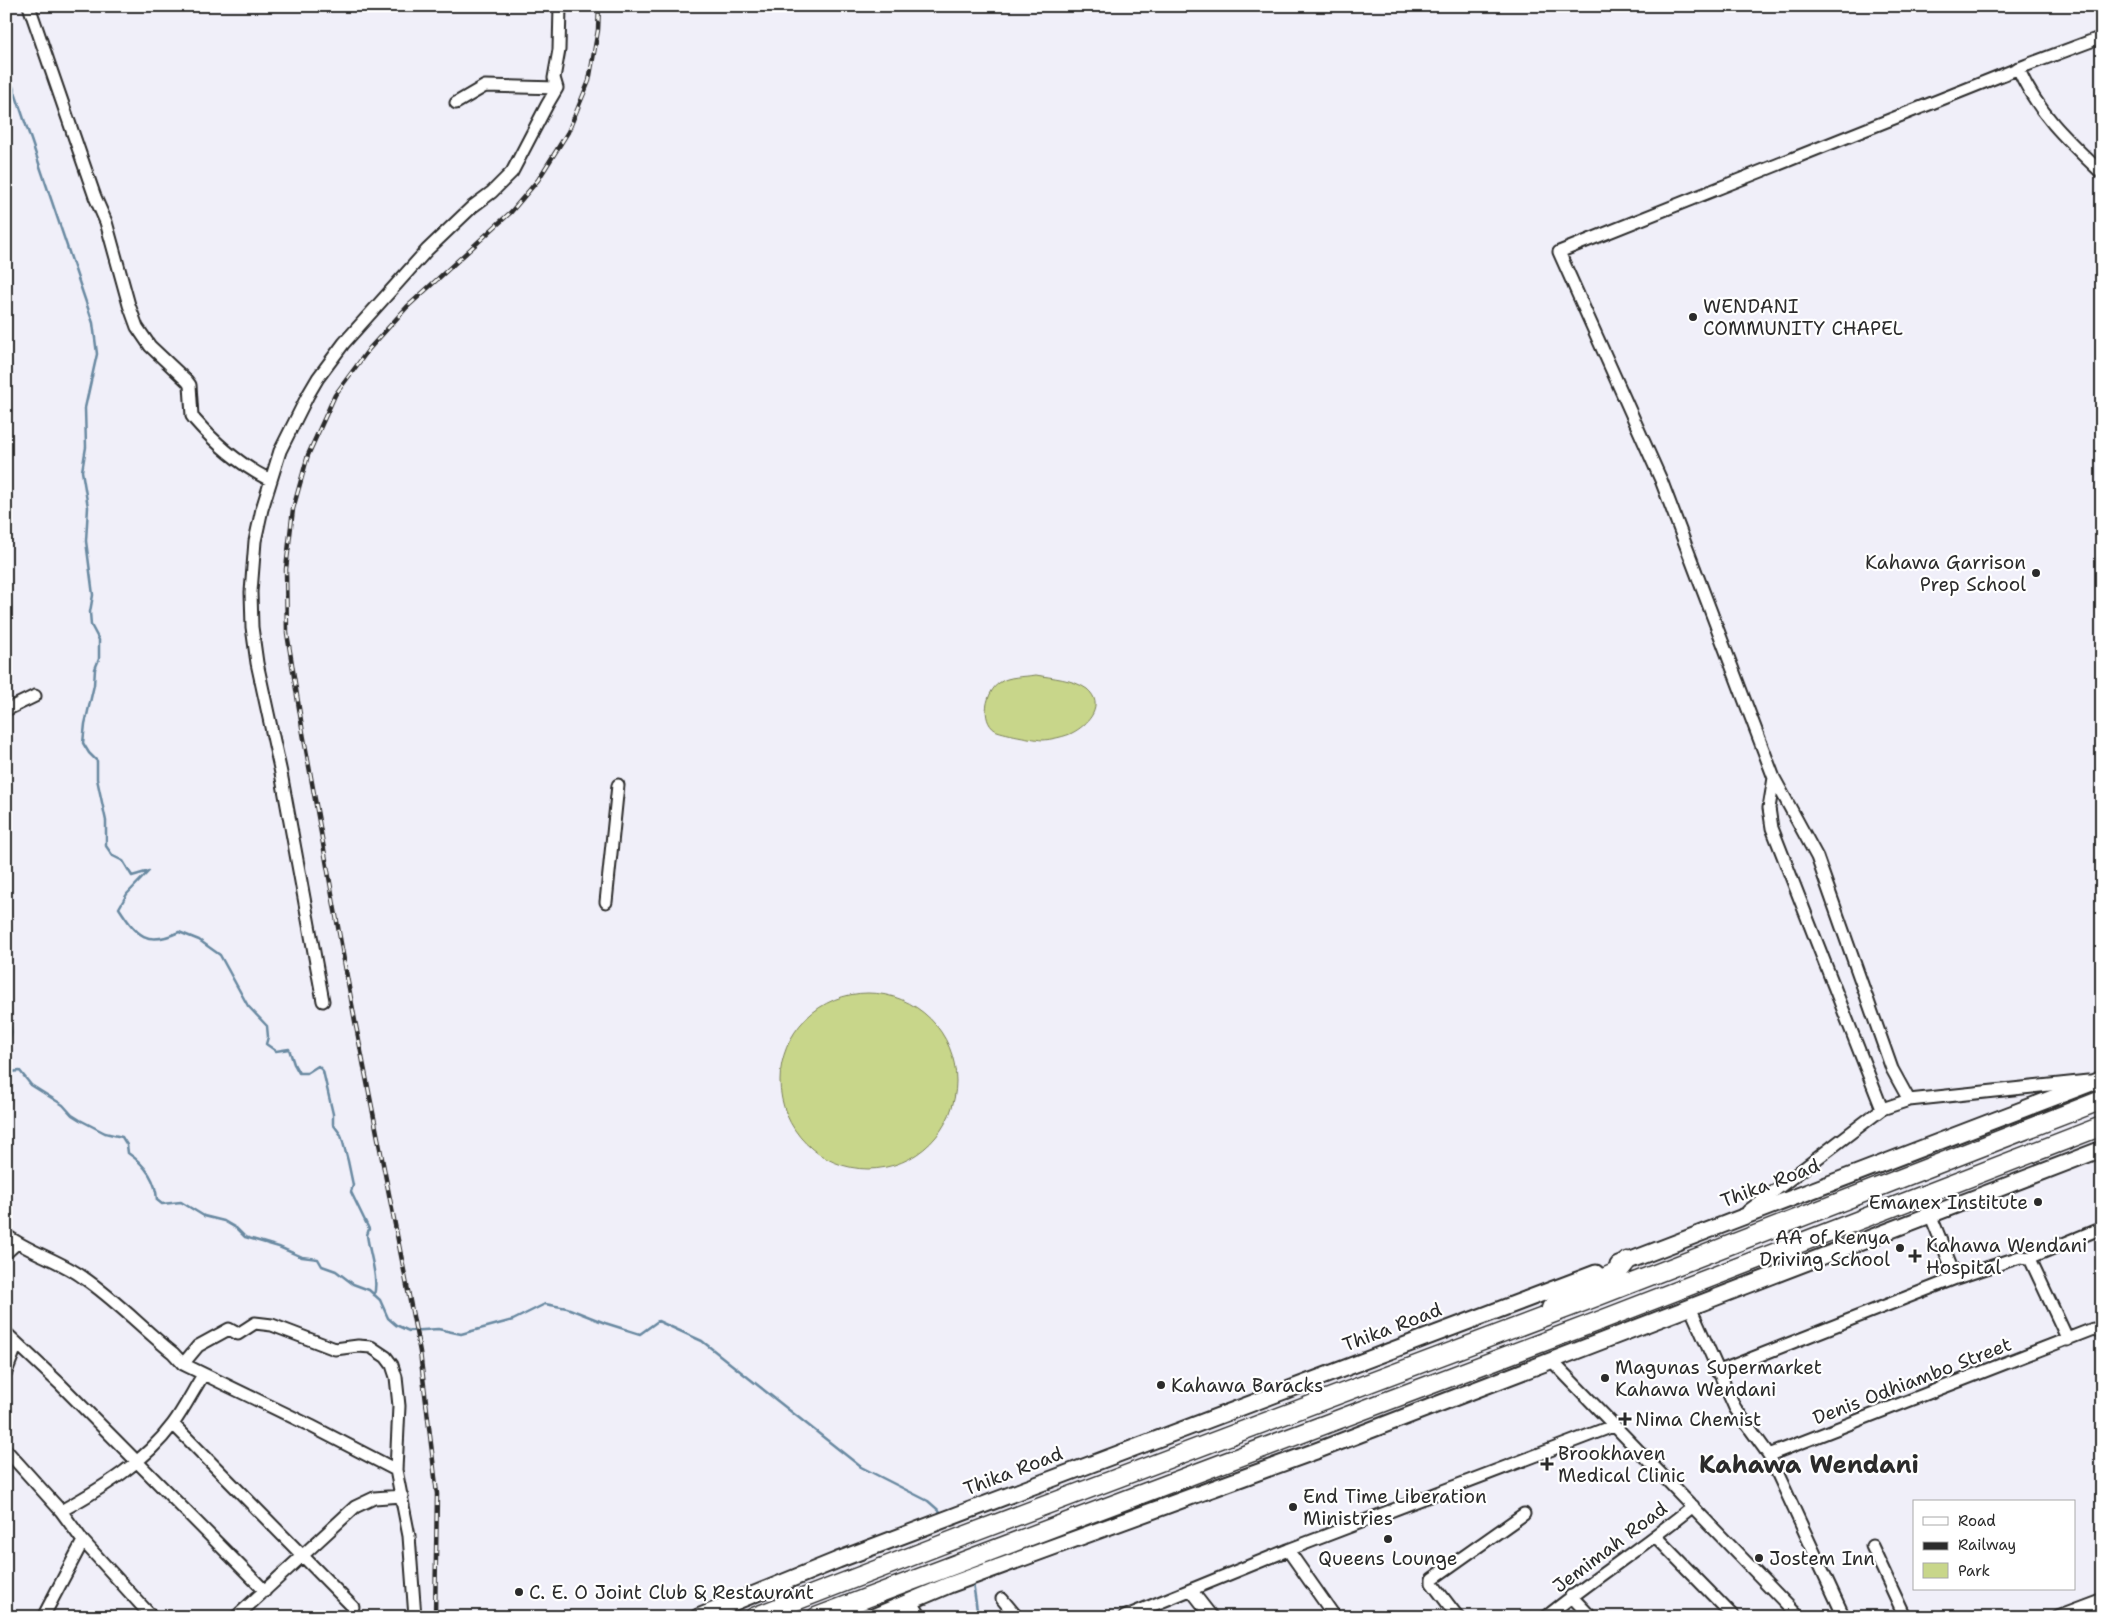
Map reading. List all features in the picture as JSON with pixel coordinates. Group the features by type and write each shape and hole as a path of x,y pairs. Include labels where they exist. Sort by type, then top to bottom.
{"highway":[{"path":"754,1617 1534,1320 2102,1100"},
{"path":"816,1617 946,1577 972,1557 1112,1506 1596,1322 2102,1126"},
{"path":"1534,1320 1572,1292 1618,1271 1627,1262"}],"main road":[{"name":"Thika Road","path":"698,1617 928,1526 1627,1262 2102,1079"},
{"path":"873,1617 912,1602 946,1577 979,1575 1316,1451 2102,1149"}],"street":[{"path":"29,6 92,189 106,222 129,305 138,327 150,346 187,381 191,392 192,416 195,420 240,461 270,480"},
{"path":"324,1001 281,773 257,662 252,627 251,592 255,542 270,480 280,451 308,395 344,343 439,237 472,207 492,192 512,172 557,88 554,78 559,50 560,6"},
{"path":"1909,1100 1892,1069 1817,857 1774,778 1661,480 1559,252 2018,68 2102,37"},
{"path":"2018,68 2028,91 2056,130 2102,173"},
{"path":"456,103 485,86 557,88"},
{"path":"6,710 35,696"},
{"path":"1774,778 1769,808 1772,828 1882,1109"},
{"path":"606,902 618,785"},
{"path":"1741,1217 1882,1109 1909,1100 2102,1079"},
{"path":"1930,1214 1956,1278"},
{"path":"1717,1372 1956,1278 2020,1257 2029,1258 2102,1228"},
{"path":"6,1235 17,1243 68,1267 87,1279 173,1353 183,1364 311,1426 396,1470"},
{"path":"6,1253 17,1243"},
{"path":"2029,1258 2068,1340"},
{"path":"1690,1307 1717,1372 1735,1408 1769,1455 1844,1617"},
{"path":"183,1364 198,1346 229,1329 238,1334 255,1323 272,1325 335,1350 358,1346 376,1349 390,1360 396,1377 399,1406 396,1470 409,1536 415,1617"},
{"name":"Denis Odhiambo Street","path":"1769,1455 2093,1329 2102,1332"},
{"path":"6,1333 59,1383 265,1591"},
{"path":"6,1372 17,1344"},
{"path":"1551,1360 1799,1617"},
{"path":"61,1511 104,1487 138,1462 173,1424 203,1375"},
{"path":"173,1424 353,1608"},
{"path":"1124,1617 1288,1550 1613,1426"},
{"path":"6,1450 61,1511 82,1541 152,1617"},
{"path":"236,1617 342,1518 364,1501 374,1498 402,1496"},
{"name":"Jemimah Road","path":"1546,1617 1572,1596 1656,1537 1693,1506"},
{"path":"1458,1617 1432,1583 1432,1579 1524,1514"},
{"path":"1656,1537 1734,1617"},
{"path":"43,1617 82,1541"},
{"path":"1872,1546 1905,1617"},
{"path":"1288,1550 1335,1617"},
{"path":"1191,1590 1212,1617"},
{"path":"1572,1596 1591,1617"},
{"path":"1002,1599 1017,1617"},
{"path":"2057,1617 2102,1600"},
{"path":"912,1602 920,1616"}],"green space":[{"path":"1036,675 1069,681 1087,689 1095,702 1093,714 1089,720 1070,734 1046,740 995,730 987,720 986,713 988,699 994,687 1007,679"},
{"path":"859,993 877,993 910,1003 936,1025 946,1039 952,1055 956,1081 952,1107 946,1123 924,1149 910,1159 894,1165 877,1169 859,1169 826,1159 800,1137 790,1123 784,1107 780,1090 780,1072 790,1039 812,1013 826,1003 842,997"}],"waterway":[{"path":"6,66 93,323 97,354 85,408 86,447 82,471 88,507 86,541 93,595 90,612 91,625 99,640 99,659 95,669 94,685 85,724 83,743 97,761 97,779 106,821 106,846 113,856 123,861 132,876 149,871 127,894 119,908 131,926 144,936 159,939 179,932 199,940 220,955 248,1006 267,1026 268,1037 266,1044 276,1051 289,1049 299,1073 307,1073 318,1066 323,1071 333,1114 333,1124 341,1135 348,1161 353,1185 351,1192 369,1229 367,1235 375,1273 374,1295"},
{"path":"6,1018 11,1028 6,1052 10,1072 20,1071 31,1085 63,1105 72,1115 80,1120 105,1133 122,1137 127,1145 128,1153 144,1167 152,1179 157,1200 162,1204 181,1202 204,1216 224,1221 236,1228 245,1237 279,1247 302,1257 318,1259 322,1266 336,1271 353,1284 369,1290 380,1300 388,1318 396,1325 409,1331 438,1329 461,1334 513,1320 545,1304 567,1308 640,1334 658,1321 702,1341 861,1467 928,1501 944,1515"},
{"path":"973,1583 978,1617"}],"railway":[{"path":"435,1617 437,1494 420,1352 355,1021 303,733 287,633 286,569 293,509 308,455 335,395 369,349 407,307 511,212 538,180 568,132 589,81 598,30 599,6"}],"place":[{"name":"WENDANI COMMUNITY CHAPEL","path":"1693,317"},
{"name":"Kahawa Garrison Prep School","path":"2036,573"},
{"name":"Emanex Institute","path":"2038,1202"},
{"name":"AA of Kenya Driving School","path":"1900,1248"},
{"name":"Kahawa Wendani Hospital","path":"1915,1256"},
{"name":"Magunas Supermarket Kahawa Wendani","path":"1605,1378"},
{"name":"Kahawa Baracks","path":"1161,1385"},
{"name":"Nima Chemist","path":"1625,1419"},
{"name":"Brookhaven Medical Clinic","path":"1547,1464"},
{"name":"End Time Liberation Ministries","path":"1293,1507"},
{"name":"Queens Lounge","path":"1388,1539"},
{"name":"Jostem Inn","path":"1759,1558"},
{"name":"C. E. O Joint Club & Restaurant","path":"519,1592"}],"district":[{"name":"Kahawa Wendani","path":"1809,1465"}]}
